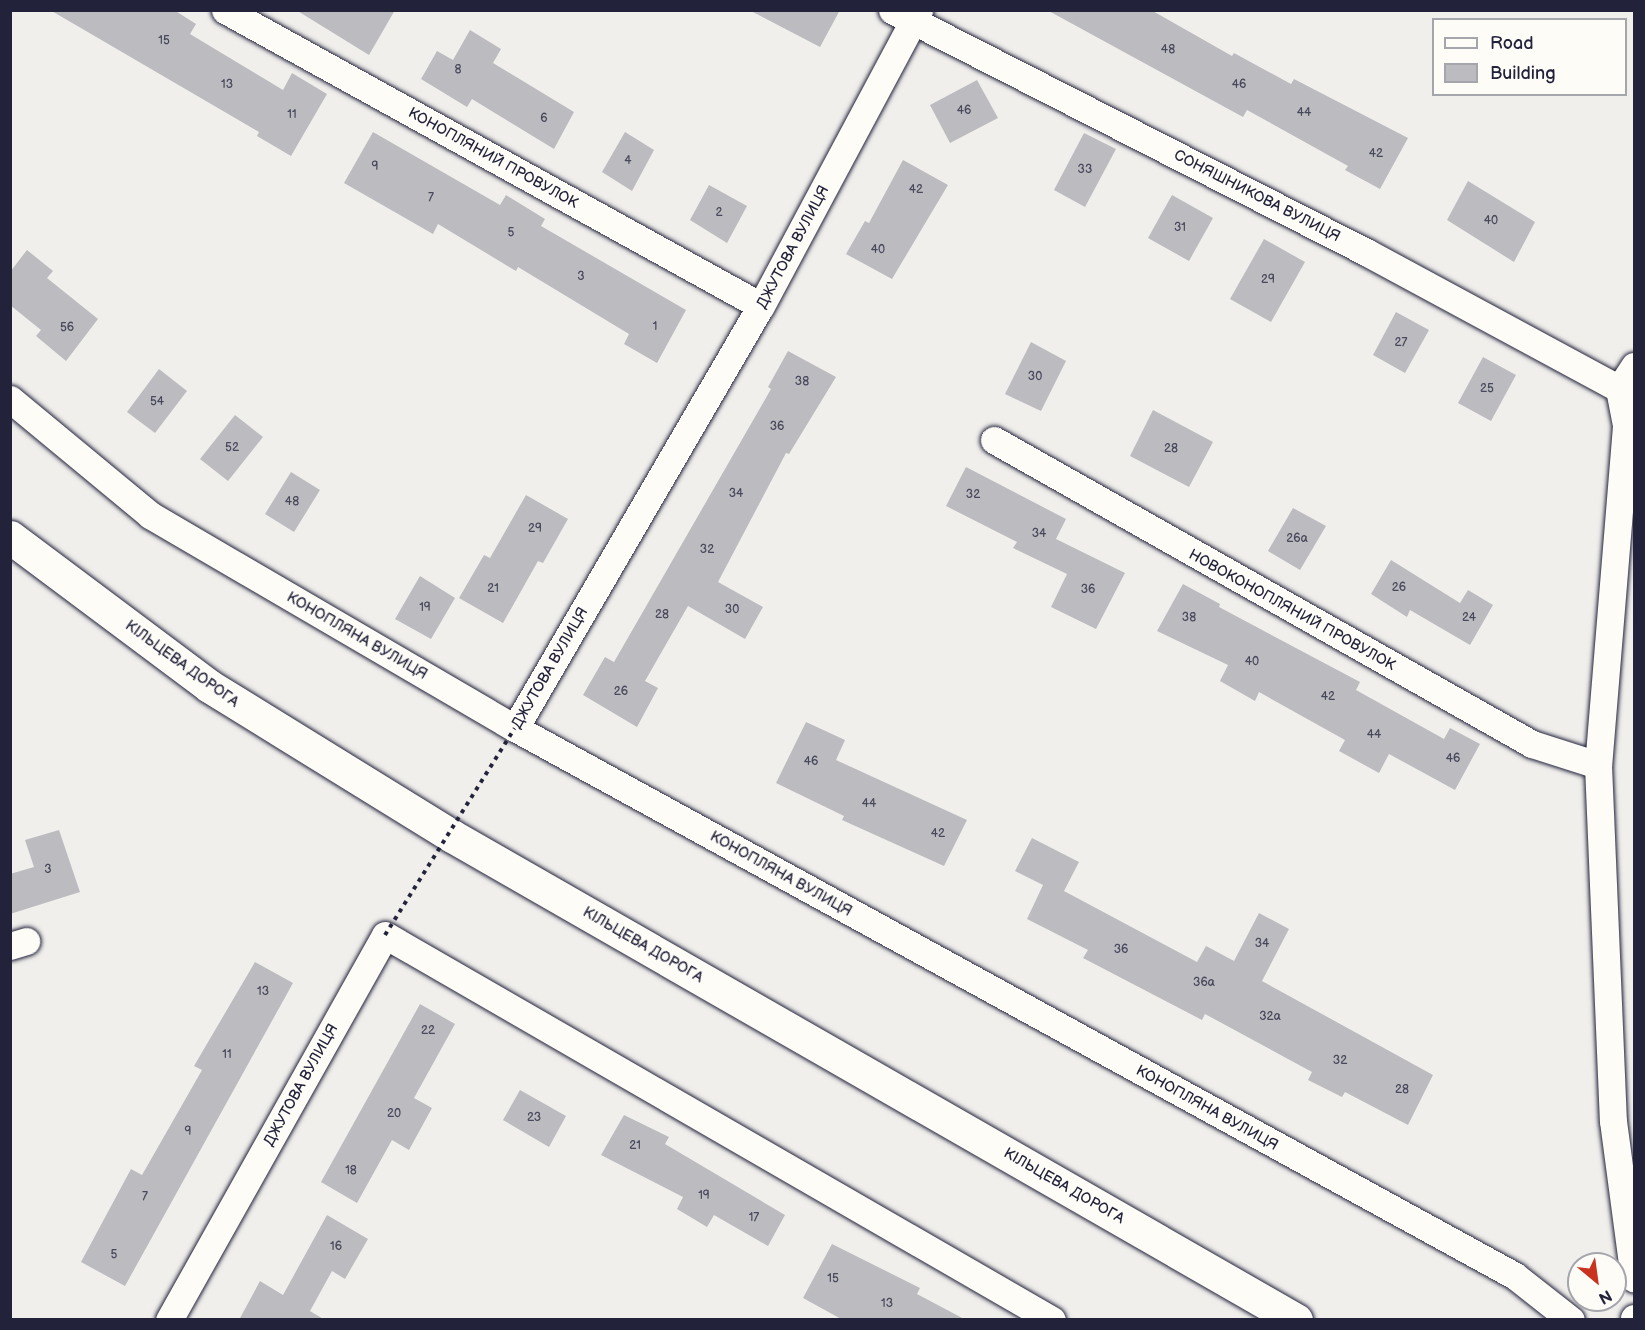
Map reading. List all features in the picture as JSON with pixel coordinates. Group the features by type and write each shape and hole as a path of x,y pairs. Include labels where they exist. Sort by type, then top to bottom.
{"highway":[{"name":"КІЛЬЦЕВА ДОРОГА","path":"10,537 208,686 452,836 1296,1320"}],"street":[{"name":"КОНОПЛЯНИЙ ПРОВУЛОК","path":"225,10 761,306"},
{"name":"ДЖУТОВА ВУЛИЦЯ","path":"515,728 761,306 908,15"},
{"name":"СОНЯШНИКОВА ВУЛИЦЯ","path":"908,15 1366,252 1619,389"},
{"path":"1635,366 1619,389 1626,426 1598,765 1613,1121 1635,1279"},
{"name":"КОНОПЛЯНА ВУЛИЦЯ","path":"10,399 150,515 515,728 1515,1276 1571,1320"},
{"name":"НОВОКОНОПЛЯНИЙ ПРОВУЛОК","path":"994,440 1533,744 1598,765"},
{"name":"ДЖУТОВА ВУЛИЦЯ","path":"169,1320 385,935"},
{"path":"385,935 1052,1320"}],"path":[{"name":"ДЖУТОВА ВУЛИЦЯ","path":"385,935 515,728"}],"building":[{"path":"50,10 174,10 196,24 190,34 283,90 292,73 327,94 291,156 257,136 259,132"},
{"path":"296,10 395,10 369,55"},
{"path":"749,10 840,10 820,47"},
{"path":"1047,10 1151,10 1232,56 1234,53 1291,84 1294,79 1408,138 1380,189 1345,170 1348,166 1247,110 1243,117"},
{"path":"470,30 501,49 493,63 574,112 554,149 472,99 467,107 421,79 437,51 453,60"},
{"path":"977,80 998,118 950,143 930,105"},
{"path":"373,132 500,205 506,195 545,219 541,226 686,310 657,363 624,344 629,334 518,267 516,271 438,224 433,234 344,183"},
{"path":"625,132 654,150 632,191 602,172"},
{"path":"1084,133 1116,149 1085,207 1054,190"},
{"path":"903,160 948,185 892,279 846,254 865,221 869,223"},
{"path":"1468,181 1535,222 1514,262 1447,220"},
{"path":"709,185 747,206 727,243 690,220"},
{"path":"1172,195 1213,218 1189,261 1148,238"},
{"path":"1264,239 1305,262 1271,322 1230,299"},
{"path":"27,250 53,271 47,278 98,319 66,361 36,336 41,330 10,305 10,272"},
{"path":"1396,312 1429,330 1405,373 1373,355"},
{"path":"1031,342 1066,361 1041,411 1005,394"},
{"path":"788,351 836,377 789,454 786,453 718,582 763,607 745,639 688,606 645,681 658,688 637,727 583,695 605,657 614,662 771,389 768,387"},
{"path":"1483,357 1516,375 1491,421 1458,403"},
{"path":"159,369 187,391 155,433 127,412"},
{"path":"1153,410 1213,442 1189,487 1130,456"},
{"path":"235,415 263,437 228,481 200,459"},
{"path":"966,467 1066,519 1056,539 1125,573 1096,629 1051,607 1067,574 1013,548 1017,542 946,506"},
{"path":"291,472 320,490 294,532 265,514"},
{"path":"526,495 568,519 543,563 538,561 503,623 459,598 484,555 490,558"},
{"path":"1293,508 1326,526 1300,570 1268,551"},
{"path":"1391,560 1460,603 1468,590 1493,605 1470,645 1410,610 1407,617 1371,594"},
{"path":"420,576 455,598 431,639 395,619"},
{"path":"1183,584 1220,604 1219,607 1360,682 1356,690 1444,739 1450,728 1480,744 1455,790 1389,754 1379,773 1339,751 1345,740 1259,692 1255,701 1220,681 1228,665 1157,631"},
{"path":"806,722 845,740 836,760 967,820 944,866 842,820 844,816 776,783"},
{"path":"59,830 80,892 10,914 10,874 34,867 25,840"},
{"path":"1032,838 1079,862 1064,891 1197,962 1206,946 1234,961 1259,913 1289,929 1262,981 1433,1075 1408,1125 1345,1092 1342,1097 1308,1080 1312,1072 1205,1014 1202,1020 1083,958 1088,950 1027,919 1043,885 1015,871"},
{"path":"255,962 293,983 125,1286 81,1262 131,1169 142,1175 202,1070 194,1066"},
{"path":"420,1004 455,1024 414,1098 432,1108 409,1150 392,1140 357,1203 321,1182"},
{"path":"520,1090 566,1116 549,1147 503,1120"},
{"path":"624,1115 669,1137 665,1144 785,1215 768,1246 714,1215 707,1227 677,1209 683,1197 601,1155"},
{"path":"327,1215 368,1239 345,1279 332,1271 310,1311 325,1320 239,1320 260,1281 283,1295"},
{"path":"832,1244 920,1288 917,1294 966,1320 843,1320 803,1298"}]}
